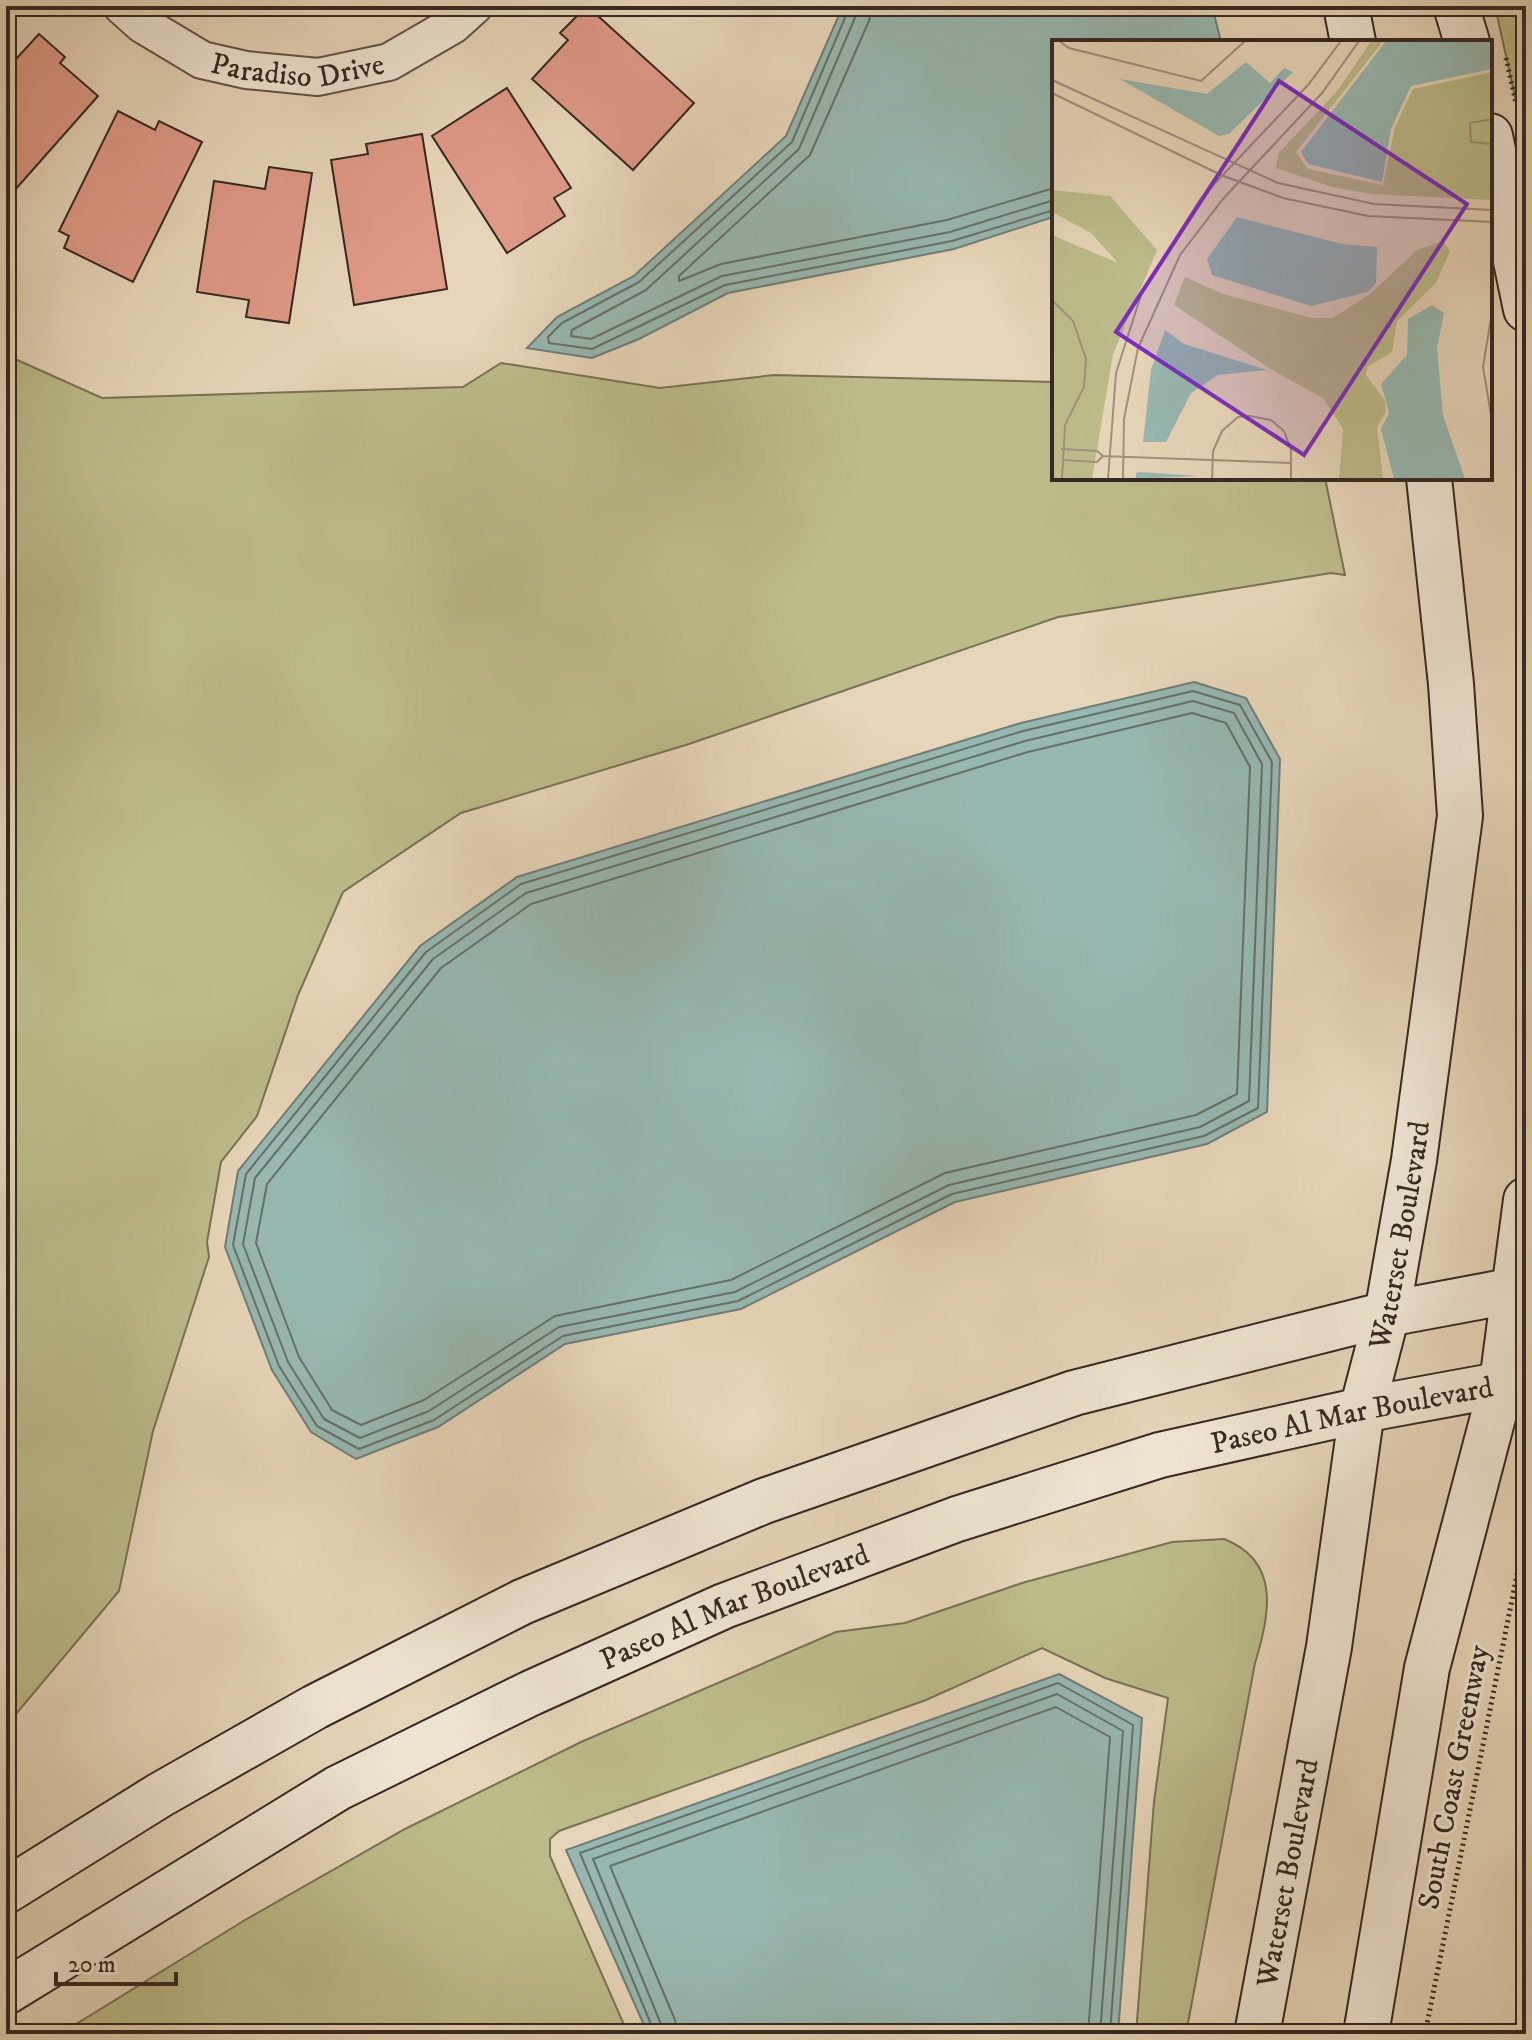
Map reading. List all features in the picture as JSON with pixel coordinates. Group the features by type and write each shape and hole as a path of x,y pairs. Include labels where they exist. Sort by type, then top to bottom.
{"main road":[{"path":"1346,6 1353,40"},
{"path":"1456,6 1482,40"},
{"path":"1503,120 1526,309"},
{"name":"Waterset Boulevard","path":"1257,2034 1329,1647 1362,1410 1387,1314 1414,1160 1460,816 1451,684 1429,480"},
{"path":"1366,2034 1427,1668 1514,1382 1526,1200"},
{"path":"6,1891 160,1795 315,1707 522,1602 764,1501 1074,1393 1387,1314 1520,1289"},
{"name":"Paseo Al Mar Boulevard","path":"6,1992 338,1788 531,1693 724,1606 957,1519 1160,1455 1362,1410 1514,1382"}],"street":[{"name":"Paradiso Drive","path":"122,6 142,24 202,60 246,70 318,77 389,62 453,25 474,6"}],"path":[{"path":"1492,71 1503,120"},
{"name":"South Coast Greenway","path":"1425,2034 1526,1530"}],"shaded area":[{"path":"1495,6 1526,6 1526,147"},
{"path":"6,355 102,398 463,387 501,363 660,388 774,375 1052,382 1052,480 1325,480 1345,575 1331,573 1058,617 689,744 461,813 343,892 298,995 257,1116 221,1162 207,1242 209,1257 153,1431 119,1591 6,1726"},
{"path":"1224,1539 1255,1561 1263,1575 1267,1608 1186,2034 1136,2034 1154,1802 1168,1698 1105,1678 1042,1648 926,1700 559,1831 550,1839 550,1856 628,2034 60,2034 245,1920 405,1829 581,1742 836,1632 905,1623 1022,1583 1172,1542"}],"water":[{"path":"843,6 1212,6 1220,40 1052,40 1052,217 954,249 728,293 639,339 592,358 527,348 557,317 634,276 786,136"},
{"path":"1194,682 1246,698 1280,759 1267,1112 1207,1144 955,1202 741,1309 565,1344 438,1427 356,1459 311,1432 272,1370 225,1247 238,1171 420,946 517,877 1021,723"},
{"path":"1059,1674 1142,1718 1118,2034 648,2034 566,1850"}],"building":[{"path":"587,6 694,103 633,170 532,79 568,40 560,33"},
{"path":"39,34 65,57 60,63 98,96 6,200 6,70"},
{"path":"507,88 571,188 554,198 565,216 507,253 432,136"},
{"path":"118,111 155,130 159,121 202,142 133,282 64,248 69,236 59,231"},
{"path":"422,134 447,289 354,305 331,160 368,154 366,144"},
{"path":"269,167 312,173 289,323 246,317 249,300 197,292 214,181 265,189"}]}
